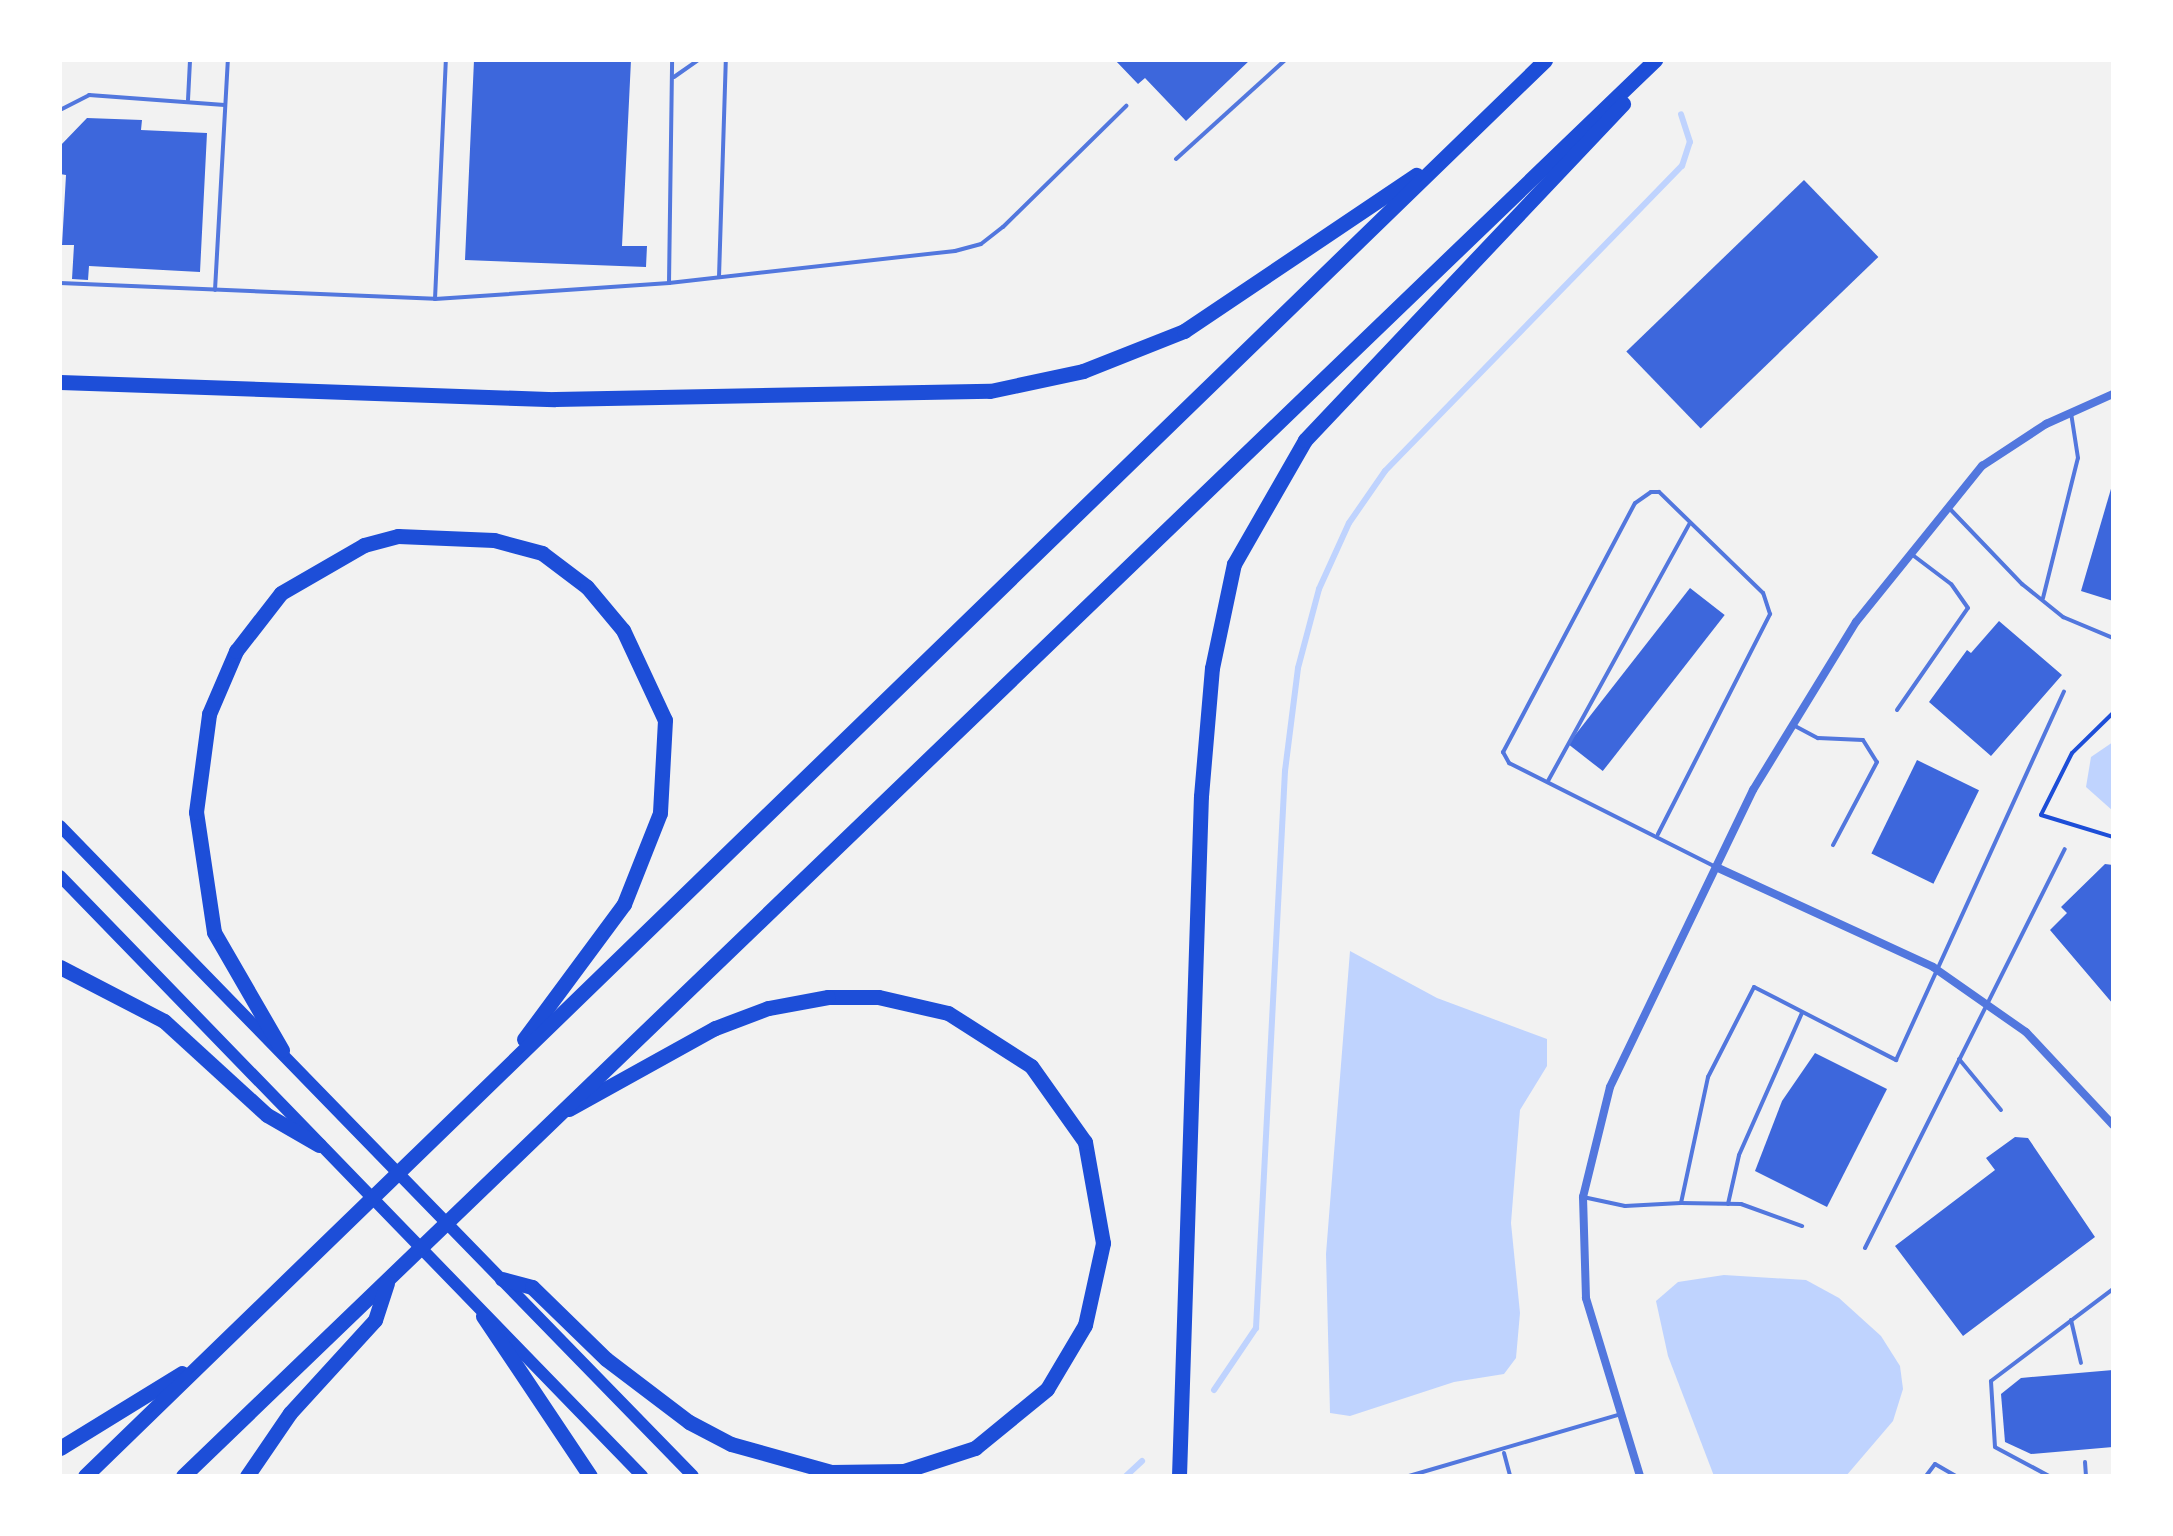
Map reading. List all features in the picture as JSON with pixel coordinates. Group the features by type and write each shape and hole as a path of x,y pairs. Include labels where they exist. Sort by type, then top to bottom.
{"highway":[{"path":"86,1476 1545,60"},
{"path":"183,1476 548,1120 1655,60"},
{"path":"1178,1476 1201,796 1212,668 1234,564 1305,440 1664,60"},
{"path":"60,382 555,399 990,391 1083,371 1220,312 1456,147"},
{"path":"282,1050 214,932 196,812 209,714 236,650 281,593 315,570 398,536 494,540 542,554 587,587 623,630 665,720 660,813 624,904 497,1077"},
{"path":"60,968 164,1021 267,1115 319,1144"},
{"path":"502,1279 532,1287 618,1369 689,1422 758,1454 852,1474 931,1464 1001,1432 1060,1372 1095,1296 1101,1211 1095,1172 1072,1118 1053,1089 1009,1048 931,1007 828,997 768,1008 715,1028 548,1120"},
{"path":"247,1476 290,1413 374,1320 388,1280"},
{"path":"479,1311 590,1476"},
{"path":"60,1448 211,1354"}],"main road":[{"path":"60,826 693,1476"},
{"path":"60,876 642,1476"}],"street":[{"path":"1640,1476 1618,1415 1586,1298 1583,1196 1610,1088 1716,866 1791,724 1910,554 1982,466 2071,413 2113,394"},
{"path":"1716,866 1933,968 2026,1032 2111,1119"}],"lane":[{"path":"188,102 190,60"},
{"path":"215,290 228,60"},
{"path":"436,299 446,60"},
{"path":"669,283 672,60"},
{"path":"674,77 698,60"},
{"path":"719,277 726,60"},
{"path":"1176,158 1284,60"},
{"path":"60,110 89,95 226,104"},
{"path":"60,283 436,299 669,283 981,244 1126,106"},
{"path":"2042,600 2078,458 2071,413"},
{"path":"1658,834 1770,614 1764,593 1659,492 1635,503 1503,752 1509,762 1716,866"},
{"path":"1947,506 2042,600 2113,638"},
{"path":"1548,782 1690,523"},
{"path":"1897,710 1968,608 1951,584 1910,554"},
{"path":"1680,1203 1691,1130 1708,1077 1754,987 1896,1060 1927,1002 1933,968 2064,692"},
{"path":"1791,724 1818,738 1863,740 1877,762 1833,845"},
{"path":"1865,1248 2064,848"},
{"path":"1728,1204 1739,1155 1802,1012"},
{"path":"1959,1059 2001,1110"},
{"path":"1583,1196 1626,1206 1728,1204 1802,1226"},
{"path":"2049,1476 1995,1447 1990,1381 2113,1289"},
{"path":"2071,1320 2081,1363"},
{"path":"1409,1476 1504,1452 1618,1415"},
{"path":"1504,1452 1510,1476"},
{"path":"2085,1462 2086,1476"},
{"path":"1926,1476 1934,1464 1956,1476"}],"path":[{"path":"2113,713 2072,753 2041,815 2113,837"}],"water":[{"path":"2113,742 2113,811 2086,787 2091,757"},
{"path":"1350,951 1437,998 1547,1039 1547,1066 1520,1110 1511,1223 1520,1313 1516,1358 1504,1374 1454,1382 1350,1416 1330,1413 1326,1254"},
{"path":"1724,1275 1806,1280 1839,1298 1881,1336 1900,1366 1903,1389 1893,1421 1846,1476 1714,1476 1668,1356 1656,1301 1678,1282"}],"building":[{"path":"474,60 631,60 622,246 647,246 646,267 465,260"},
{"path":"1115,60 1250,60 1186,121 1145,78 1138,84"},
{"path":"87,118 142,120 141,130 207,133 200,272 89,266 88,280 72,279 74,245 62,245 66,175 60,174 60,146"},
{"path":"1804,180 1878,257 1701,429 1626,352"},
{"path":"2113,482 2113,601 2081,591"},
{"path":"1690,588 1725,615 1603,771 1568,744"},
{"path":"1999,621 2062,675 1991,756 1929,702 1967,650 1971,653"},
{"path":"1917,760 1979,790 1933,884 1871,853"},
{"path":"2105,864 2113,865 2113,1004 2050,930 2067,913 2061,907"},
{"path":"1815,1053 1887,1089 1827,1207 1755,1171 1782,1101"},
{"path":"2015,1137 2028,1138 2095,1237 1963,1336 1895,1246 1995,1170 1986,1158"},
{"path":"2113,1370 2113,1447 2031,1454 2005,1442 2001,1394 2021,1378"}],"waterway":[{"path":"1214,1390 1256,1328 1285,771 1298,668 1319,589 1349,523 1385,471 1682,166 1690,142 1681,114"},
{"path":"1126,1476 1142,1461"}]}
